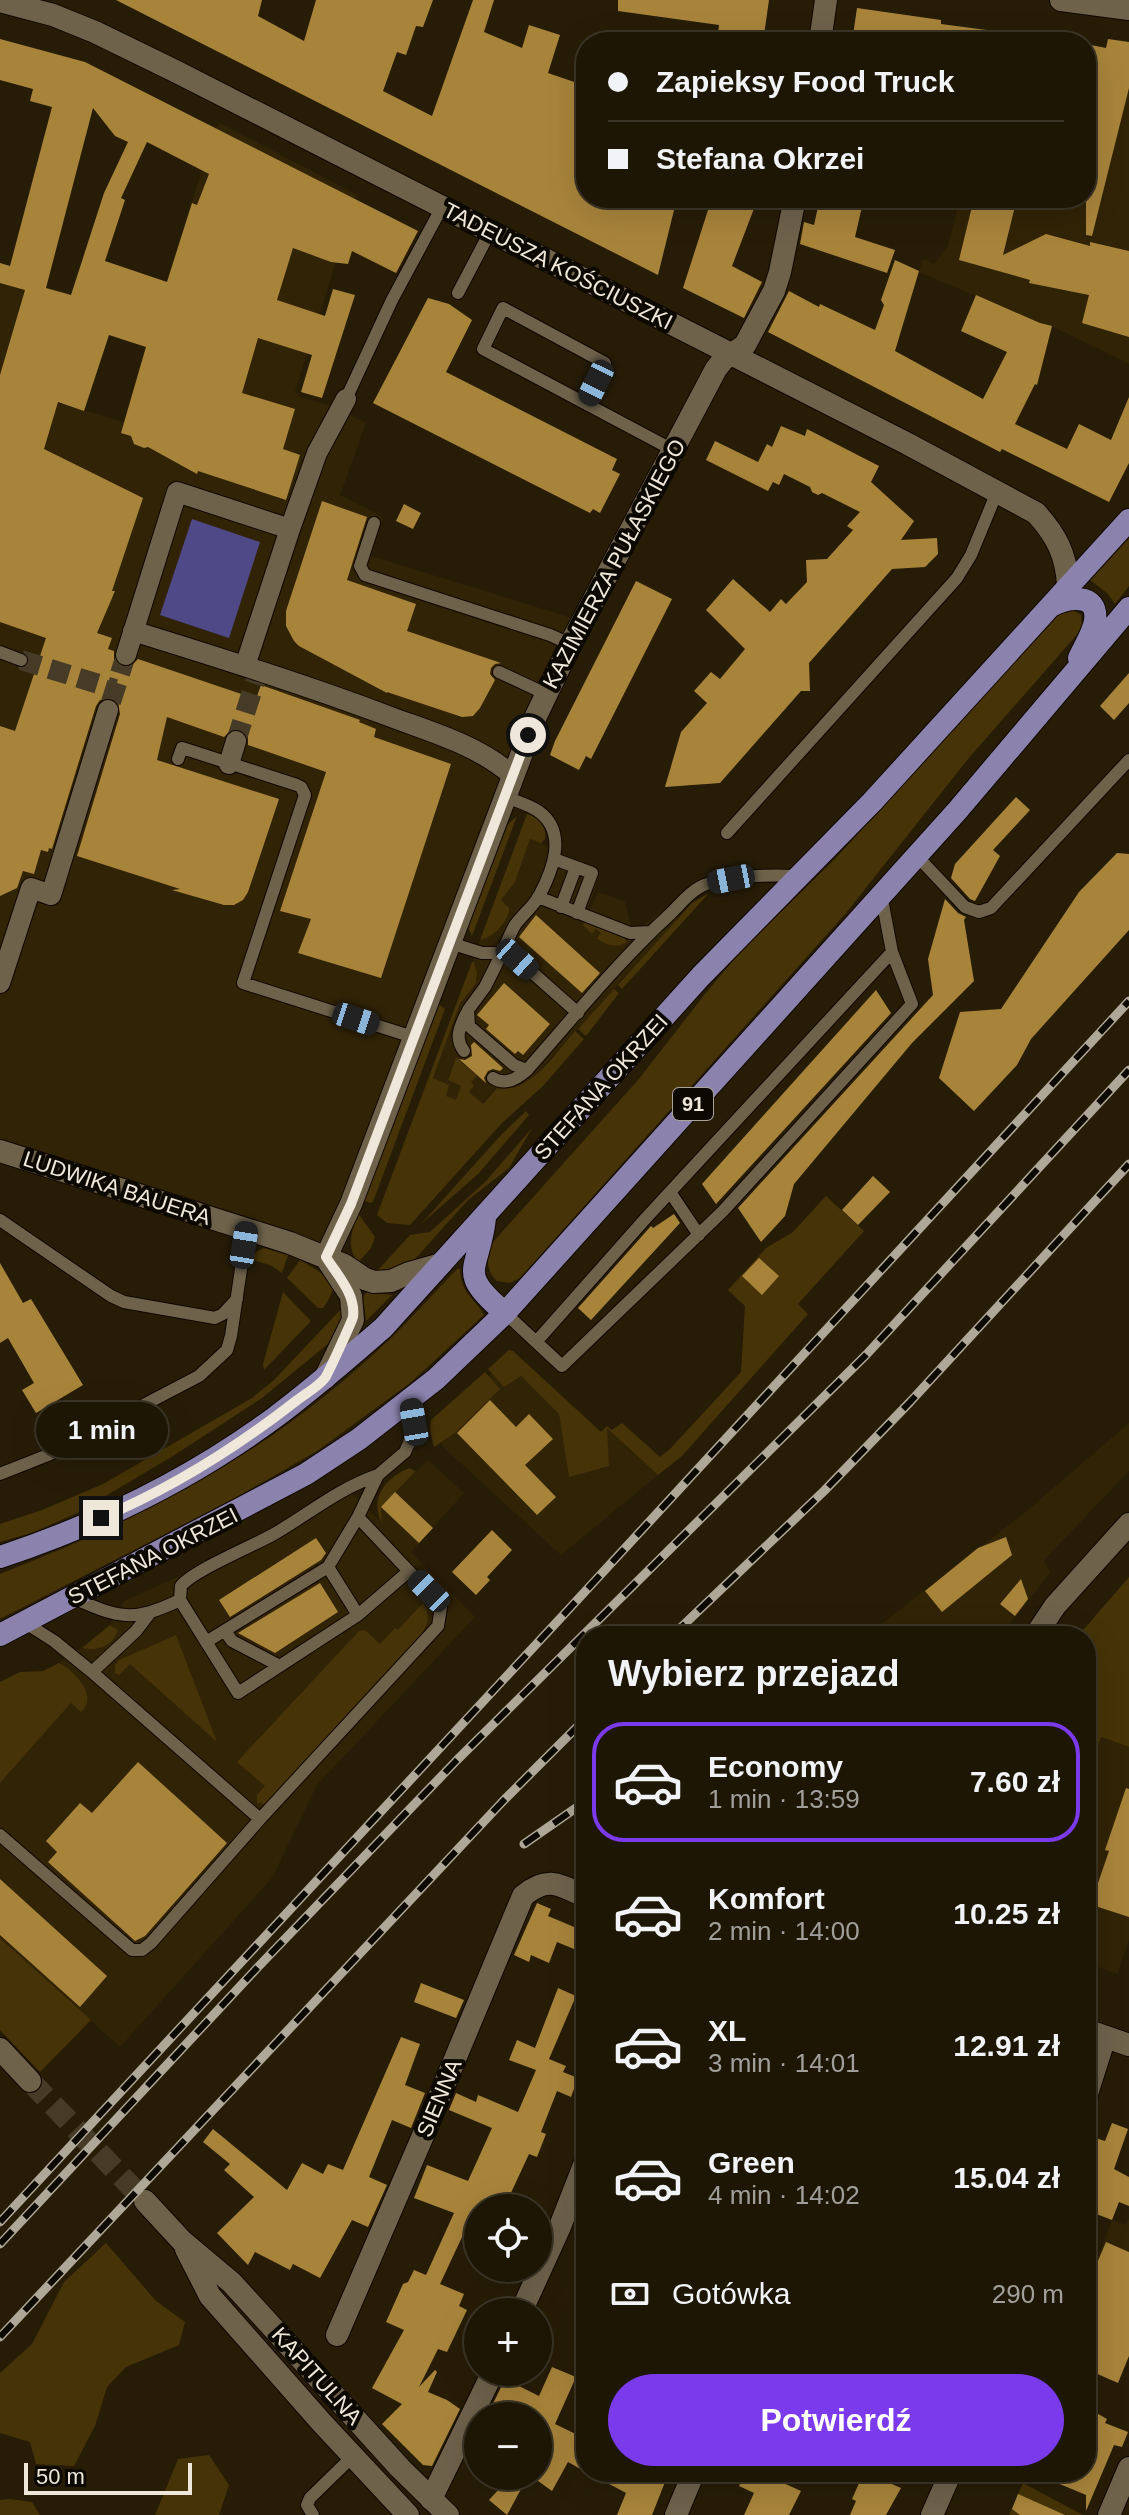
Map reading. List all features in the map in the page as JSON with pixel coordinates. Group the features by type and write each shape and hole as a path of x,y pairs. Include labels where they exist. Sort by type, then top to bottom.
{"main road":[{"name":"STEFANA OKRZEI","path":"0,1557 48,1541 127,1507 197,1469 272,1420 383,1328 701,976 872,802 1129,520"},
{"path":"1046,608 1075,597 1094,608 1095,620 1070,680"},
{"name":"STEFANA OKRZEI","path":"0,1635 306,1474 359,1439 461,1357 505,1313 1125,622"},
{"path":"485,1217 473,1275 483,1295 505,1313"}],"street":[{"path":"821,32 826,0"},
{"path":"1061,0 1129,9"},
{"name":"TADEUSZA KOŚCIUSZKI","path":"0,1 53,15 95,32 732,354 1036,513 1051,529 1062,551 1068,584"},
{"name":"KAZIMIERZA PUŁASKIEGO","path":"326,1257 351,1204 512,775 546,694 716,369 745,345 774,291 793,208"},
{"path":"245,666 317,453 346,399"},
{"path":"126,655 177,492 290,529"},
{"path":"133,631 299,683 464,745 493,758 512,775"},
{"path":"0,983 31,888 51,895 108,710"},
{"path":"229,764 236,741"},
{"name":"LUDWIKA BAUERA","path":"0,1151 247,1229 326,1257 374,1282 391,1281 441,1264"},
{"path":"325,1378 353,1320 353,1306 345,1285 326,1257"},
{"path":"1042,1626 1055,1606 1129,1524"},
{"name":"SIENNA","path":"337,2335 523,1896 546,1882 576,1893"},
{"path":"1096,2033 1129,2045"},
{"path":"0,2049 30,2081"},
{"path":"527,2298 576,2186"},
{"name":"KAPITULNA","path":"145,2201 182,2241 232,2283 400,2468 448,2515"},
{"name":"KAPITULNA","path":"182,2241 210,2296 408,2515"},
{"path":"431,2499 486,2386"},
{"path":"1109,2515 1129,2468"},
{"path":"676,2515 690,2482"},
{"path":"932,2515 947,2482"}],"lane":[{"path":"346,399 392,300 442,207"},
{"path":"458,293 490,232"},
{"path":"586,402 605,363 503,308 483,349 673,450"},
{"path":"727,833 957,578 971,555 997,492"},
{"path":"374,523 360,566 365,575 570,644"},
{"path":"0,652 21,660"},
{"path":"499,672 546,694"},
{"path":"178,759 182,748 301,787 305,795 243,983 413,1037"},
{"path":"916,855 965,907 979,912 991,908 1129,760"},
{"path":"464,1051 458,1035 468,1010 485,987 515,925 538,897 554,859 556,839 553,827 546,818 538,811 504,796"},
{"path":"554,859 592,873 577,913"},
{"path":"561,907 576,867"},
{"path":"493,1078 498,1082 507,1082 527,1070 650,932 700,887 731,879 797,876"},
{"path":"505,1313 562,1366 723,1211 912,1004 892,952 881,894"},
{"path":"538,897 630,933 650,932"},
{"path":"450,943 517,959 578,1013"},
{"path":"536,1342 892,952"},
{"path":"468,1010 469,1026 514,1065 527,1070"},
{"path":"670,1192 699,1235"},
{"path":"0,1220 124,1302 215,1318 237,1299"},
{"path":"0,1474 48,1455 199,1376 227,1350 247,1229"},
{"path":"409,1571 358,1615 238,1693 180,1600 181,1586 194,1575 275,1533 343,1489 378,1475 405,1452 414,1422 410,1400"},
{"path":"206,1642 328,1567 358,1517 378,1475"},
{"path":"0,1835 132,1950 142,1950 151,1943 260,1819 438,1626 441,1607 358,1517"},
{"path":"328,1567 358,1615"},
{"path":"71,1597 113,1614 149,1614 180,1600"},
{"path":"92,1672 130,1637 149,1614"},
{"path":"24,1622 54,1641 92,1672 260,1819"},
{"path":"225,1631 232,1641 280,1666"},
{"path":"313,2515 307,2505 310,2498 353,2456"}],"shaded area":[{"path":"1129,88 1129,364 1054,327 919,272 923,259 934,264 948,246 958,208 1096,208 1096,200 1101,202"},
{"path":"220,123 357,195 295,392 366,423 340,495 383,517 371,556 582,621 326,1257 0,1151 0,407 50,427 58,403 124,422 215,129"},
{"path":"0,283 25,290 0,375"},
{"path":"192,519 260,542 229,638 160,615"},
{"path":"1129,538 1129,586 1115,604 1090,580"},
{"path":"1071,609 1081,615 1080,631 968,759 846,913 520,1278 510,1283 497,1281 490,1272 488,1262 494,1241 638,1080 743,949 835,859 1054,618"},
{"path":"527,814 541,823 545,839 541,843 530,839 515,882 501,900 509,908 507,918 495,932 480,940"},
{"path":"517,816 472,936 468,927 504,828"},
{"path":"530,838 564,858 601,872 589,911 598,892 625,902 631,926 641,927 667,907 678,919 531,1080 505,1089 496,1088 482,1104 469,1092 471,1083 455,1058 448,1078 463,1084 456,1104 441,1099 433,1079 460,1004 476,982 472,962 480,940 490,936 509,915 500,900 515,882"},
{"path":"709,893 622,989 618,985 692,903"},
{"path":"584,921 624,936 627,942 615,945 604,943 597,938 601,933 596,929 592,934 583,925"},
{"path":"472,962 477,973 476,983 460,1004 433,1078 449,1085 446,1096 456,1100 461,1086 448,1080 456,1057 477,1076 471,1082 474,1086 469,1092 483,1104 497,1088 521,1085 531,1078 575,1031 584,1039 542,1087 502,1123 410,1225 387,1223 377,1215"},
{"path":"614,989 619,993 586,1036 578,1029"},
{"path":"438,1004 445,1009 373,1202 370,1203 363,1200"},
{"path":"526,1111 529,1115 478,1174 421,1224 501,1135"},
{"path":"532,1128 509,1168 468,1200 415,1259 397,1270 377,1271 410,1235 430,1232 486,1181"},
{"path":"826,1196 864,1231 798,1304 808,1314 682,1456 658,1475 607,1428 609,1466 569,1477 559,1414 521,1376 504,1387 488,1369 509,1350 513,1351 601,1432 607,1426 612,1430 622,1423 660,1457 741,1372 745,1306 728,1290 766,1248 793,1232"},
{"path":"358,1213 375,1237 371,1248 358,1263 351,1244"},
{"path":"264,1248 288,1255 282,1273 270,1265 252,1260 256,1252"},
{"path":"300,1260 328,1277 336,1286 323,1308 318,1308 287,1278"},
{"path":"460,1269 465,1290 484,1315 410,1383 317,1451 237,1497 0,1619 0,1574 107,1529 157,1504 254,1447 345,1379 398,1331"},
{"path":"283,1292 311,1321 264,1370 263,1364"},
{"path":"367,1292 392,1295 366,1321 363,1297"},
{"path":"343,1307 334,1339 262,1398 77,1513 34,1532 0,1542 0,1524 103,1484 252,1398 274,1380"},
{"path":"505,1360 559,1414 569,1476 607,1427 658,1475 561,1555 441,1445 441,1423"},
{"path":"485,1372 500,1389 456,1432 434,1447 431,1420"},
{"path":"1129,1423 1129,1471 1044,1560 1050,1573 1008,1626 879,1626 1023,1514"},
{"path":"428,1460 464,1493 411,1552 475,1617 317,1785 272,1878 120,2047 0,1938 0,1783 70,1704 59,1663 110,1625 124,1601 196,1569 262,1534 341,1483 381,1522 381,1507"},
{"path":"409,1468 416,1471 381,1507 382,1523 377,1506 382,1490 393,1477"},
{"path":"1129,1577 1129,1747 1101,1737 1096,1751 1096,1626 1087,1626"},
{"path":"423,1603 428,1620 420,1637 281,1791 265,1804 257,1803 257,1795 265,1786 237,1762 359,1631 365,1630 380,1644"},
{"path":"110,1625 118,1630 108,1644 93,1649 82,1648"},
{"path":"176,1635 217,1742 130,1664 119,1675 115,1673 119,1660"},
{"path":"59,1663 83,1684 86,1706 81,1712 71,1703 0,1783 0,1682 20,1672 43,1671"},
{"path":"1101,1737 1129,1747 1129,1940 1117,1974 1096,1966 1096,1751"},
{"path":"0,1938 91,2020 40,2072 0,2030"},
{"path":"1129,2219 1129,2271 1097,2259 1112,2220 1126,2225"},
{"path":"106,2243 156,2301 185,2322 179,2345 126,2367 107,2387 95,2426 74,2466 36,2464 30,2442 0,2433 0,2373 32,2344 64,2282"},
{"path":"209,2455 229,2485 219,2515 155,2515 178,2459"},
{"path":"1023,2483 1083,2515 1009,2515"},
{"path":"0,2500 32,2502 40,2515 0,2515"}],"building":[{"path":"116,0 262,0 258,16 304,41 316,0 433,0 423,27 416,26 406,55 397,52 383,91 432,116 473,0 494,0 484,32 522,48 529,25 560,35 548,73 576,83 576,208 675,208 658,275"},
{"path":"618,0 769,0 764,32 718,32 719,25 618,11"},
{"path":"857,8 994,31 994,32 853,32"},
{"path":"0,39 85,62 418,231 396,273 352,251 348,264 331,262 293,248 277,300 325,316 333,289 355,295 322,398 301,392 312,355 258,338 242,393 295,409 283,449 300,455 286,500 198,471 197,474 148,447 134,444 131,436 121,433 146,347 109,335 84,411 58,402 44,449 143,498 112,591 115,591 97,633 112,638 108,649 114,651 117,664 130,667 138,659 256,699 261,685 360,720 376,729 374,737 451,764 381,978 298,953 311,919 280,911 326,772 248,745 248,737 240,729 232,729 224,737 167,717 157,760 279,799 243,900 234,905 224,905 77,856 120,714 118,702 111,697 100,700 96,706 52,849 49,848 48,852 41,850 34,874 23,871 17,888 0,896 0,726 15,731 46,638 0,622 0,375 25,290 0,283 0,263 10,266 52,107 30,101 33,89 0,80","holes":["93,108 115,136 128,142 104,193 71,295 46,288","147,142 209,174 197,205 192,203 167,282 105,261 125,200 121,198"]},
{"path":"1108,39 1129,42 1129,88 1092,236 1086,235 1086,208 1096,208 1096,46 1106,48"},
{"path":"709,208 754,208 732,266 762,282 744,318 683,288"},
{"path":"818,208 862,208 855,237 895,250 887,273 800,244 804,222 814,225"},
{"path":"972,208 1015,208 1003,255 1046,234 1090,246 1090,242 1129,251 1129,337 1082,323 1089,295 1029,283 1030,280 959,260"},
{"path":"895,260 919,271 895,351 983,399 1007,352 961,331 976,295 1052,326 1037,385 1015,424 1067,449 1079,424 1111,440 1129,397 1129,463 1109,502 1002,449 1000,452 768,332 789,291 875,330 884,305 881,300"},
{"path":"428,298 449,304 472,320 446,372 617,459 612,470 620,474 600,513 593,509 590,513 373,403"},
{"path":"781,426 805,436 807,429 879,466 871,482 914,521 901,540 937,538 938,554 925,567 892,569 809,663 810,691 801,691 720,783 665,787 681,732 707,703 694,691 711,672 720,679 745,649 706,610 733,579 770,612 781,599 786,604 807,582 806,560 827,559 853,530 847,526 860,512 822,493 812,492 810,487 784,474 779,485 773,482 768,491 706,460 715,441 758,462 767,444 772,447"},
{"path":"322,501 367,517 347,580 416,604 407,631 501,663 491,668 490,674 495,680 473,716 462,717 387,693 294,641 286,626 286,611"},
{"path":"404,504 421,513 413,529 396,521"},
{"path":"636,581 672,599 591,759 586,756 579,770 550,755"},
{"path":"1129,673 1129,703 1114,720 1100,706"},
{"path":"1016,797 1030,810 993,850 1000,856 975,901 970,899 951,878 955,864"},
{"path":"1117,853 1129,854 1129,930 1031,1039 1017,1065 974,1111 939,1078 960,1012 1001,1009 1079,892"},
{"path":"945,899 966,917 974,981 912,1043 794,1184 785,1216 761,1242 738,1208 933,995 928,959"},
{"path":"536,915 600,973 582,993 519,937"},
{"path":"504,983 550,1024 523,1055 518,1051 515,1054 486,1029 489,1025 477,1015"},
{"path":"876,990 891,1013 716,1204 702,1184"},
{"path":"474,1042 503,1068 488,1071 484,1078 486,1083 459,1059 472,1056 471,1045"},
{"path":"873,1176 890,1192 858,1225 842,1210"},
{"path":"674,1214 680,1223 591,1320 578,1308 651,1226 653,1228"},
{"path":"759,1258 779,1276 762,1295 742,1276"},
{"path":"0,1263 23,1303 31,1299 83,1385 36,1413 22,1390 34,1383 8,1338 0,1343"},
{"path":"490,1400 516,1427 529,1414 553,1439 525,1465 556,1497 537,1515 457,1433"},
{"path":"395,1492 433,1528 419,1543 381,1507"},
{"path":"492,1530 512,1550 487,1577 490,1580 476,1595 452,1572"},
{"path":"1006,1537 1012,1555 942,1612 925,1591 978,1548"},
{"path":"316,1538 326,1553 321,1560 230,1617 219,1600"},
{"path":"1021,1579 1028,1599 1015,1616 1000,1604"},
{"path":"320,1583 338,1612 275,1653 238,1633"},
{"path":"138,1762 227,1843 145,1936 135,1941 48,1862 57,1852 46,1841 80,1803 92,1813"},
{"path":"1126,1788 1129,1789 1129,1917 1096,1906 1096,1882 1109,1851 1105,1850"},
{"path":"0,1879 107,1976 80,2007 0,1935"},
{"path":"537,1903 551,1909 548,1916 576,1928 576,1950 557,1942 549,1963 531,1955 529,1962 514,1955"},
{"path":"421,1983 464,2000 456,2018 414,2002"},
{"path":"558,1988 576,1996 549,2059 566,2066 563,2072 576,2077 571,2097 557,2091 541,2132 546,2134 537,2157 529,2154 510,2194 464,2194 464,2233 440,2284 464,2294 459,2306 464,2308 464,2316 447,2352 438,2349 419,2387 435,2370 437,2372 428,2392 460,2409 432,2466 423,2465 382,2424 402,2404 372,2388 404,2330 386,2322 403,2284 408,2282 414,2270 426,2275 454,2213 414,2198 427,2165 468,2181 492,2128 449,2110 456,2093 476,2102 478,2095 518,2112 536,2070 509,2060 517,2040 535,2048"},
{"path":"401,2037 420,2044 405,2085 425,2093 411,2128 392,2120 369,2177 387,2185 368,2227 352,2220 320,2278 293,2264 290,2270 255,2252 248,2265 217,2233 254,2197 224,2170 230,2164 203,2142 213,2129 287,2190 302,2163 323,2174 328,2164 343,2170"},
{"path":"1112,2123 1128,2129 1114,2169 1129,2177 1129,2206 1119,2202 1112,2220 1096,2214 1096,2138 1105,2141"},
{"path":"1106,2242 1129,2252 1129,2356 1118,2383 1096,2373 1096,2266"},
{"path":"552,2367 576,2377 555,2424 576,2434 576,2466 568,2462 552,2491 552,2402 494,2402 502,2386 519,2386 539,2396 543,2386 552,2386"},
{"path":"1096,2413 1107,2419 1105,2423 1128,2432 1122,2447 1114,2445 1086,2511 1086,2495 1055,2482 1096,2482"},
{"path":"606,2482 665,2482 652,2515 617,2515 626,2493"},
{"path":"741,2482 781,2482 801,2491 789,2515 744,2515 754,2493 739,2486"},
{"path":"860,2482 887,2482 901,2488 886,2515 850,2515 856,2501 852,2499"},
{"path":"498,2490 520,2490 507,2515 489,2500"},
{"path":"1018,2494 1065,2515 1020,2515 1012,2509"}],"tunnel":[{"path":"111,702 126,655"},
{"path":"21,660 115,689"},
{"path":"236,741 259,670"},
{"path":"30,2081 145,2201"}],"railway":[{"path":"0,2222 1129,1001"},
{"path":"592,1626 866,1355 1129,1070"},
{"path":"682,1626 824,1491 1129,1164"},
{"path":"0,2244 258,1967 457,1760 576,1642"},
{"path":"0,2337 505,1799 576,1728"},
{"path":"524,1844 576,1808"}],"route":[{"path":"101,1518 197,1469 272,1420 325,1378 353,1320 351,1296 326,1257 351,1204 528,735"}]}
